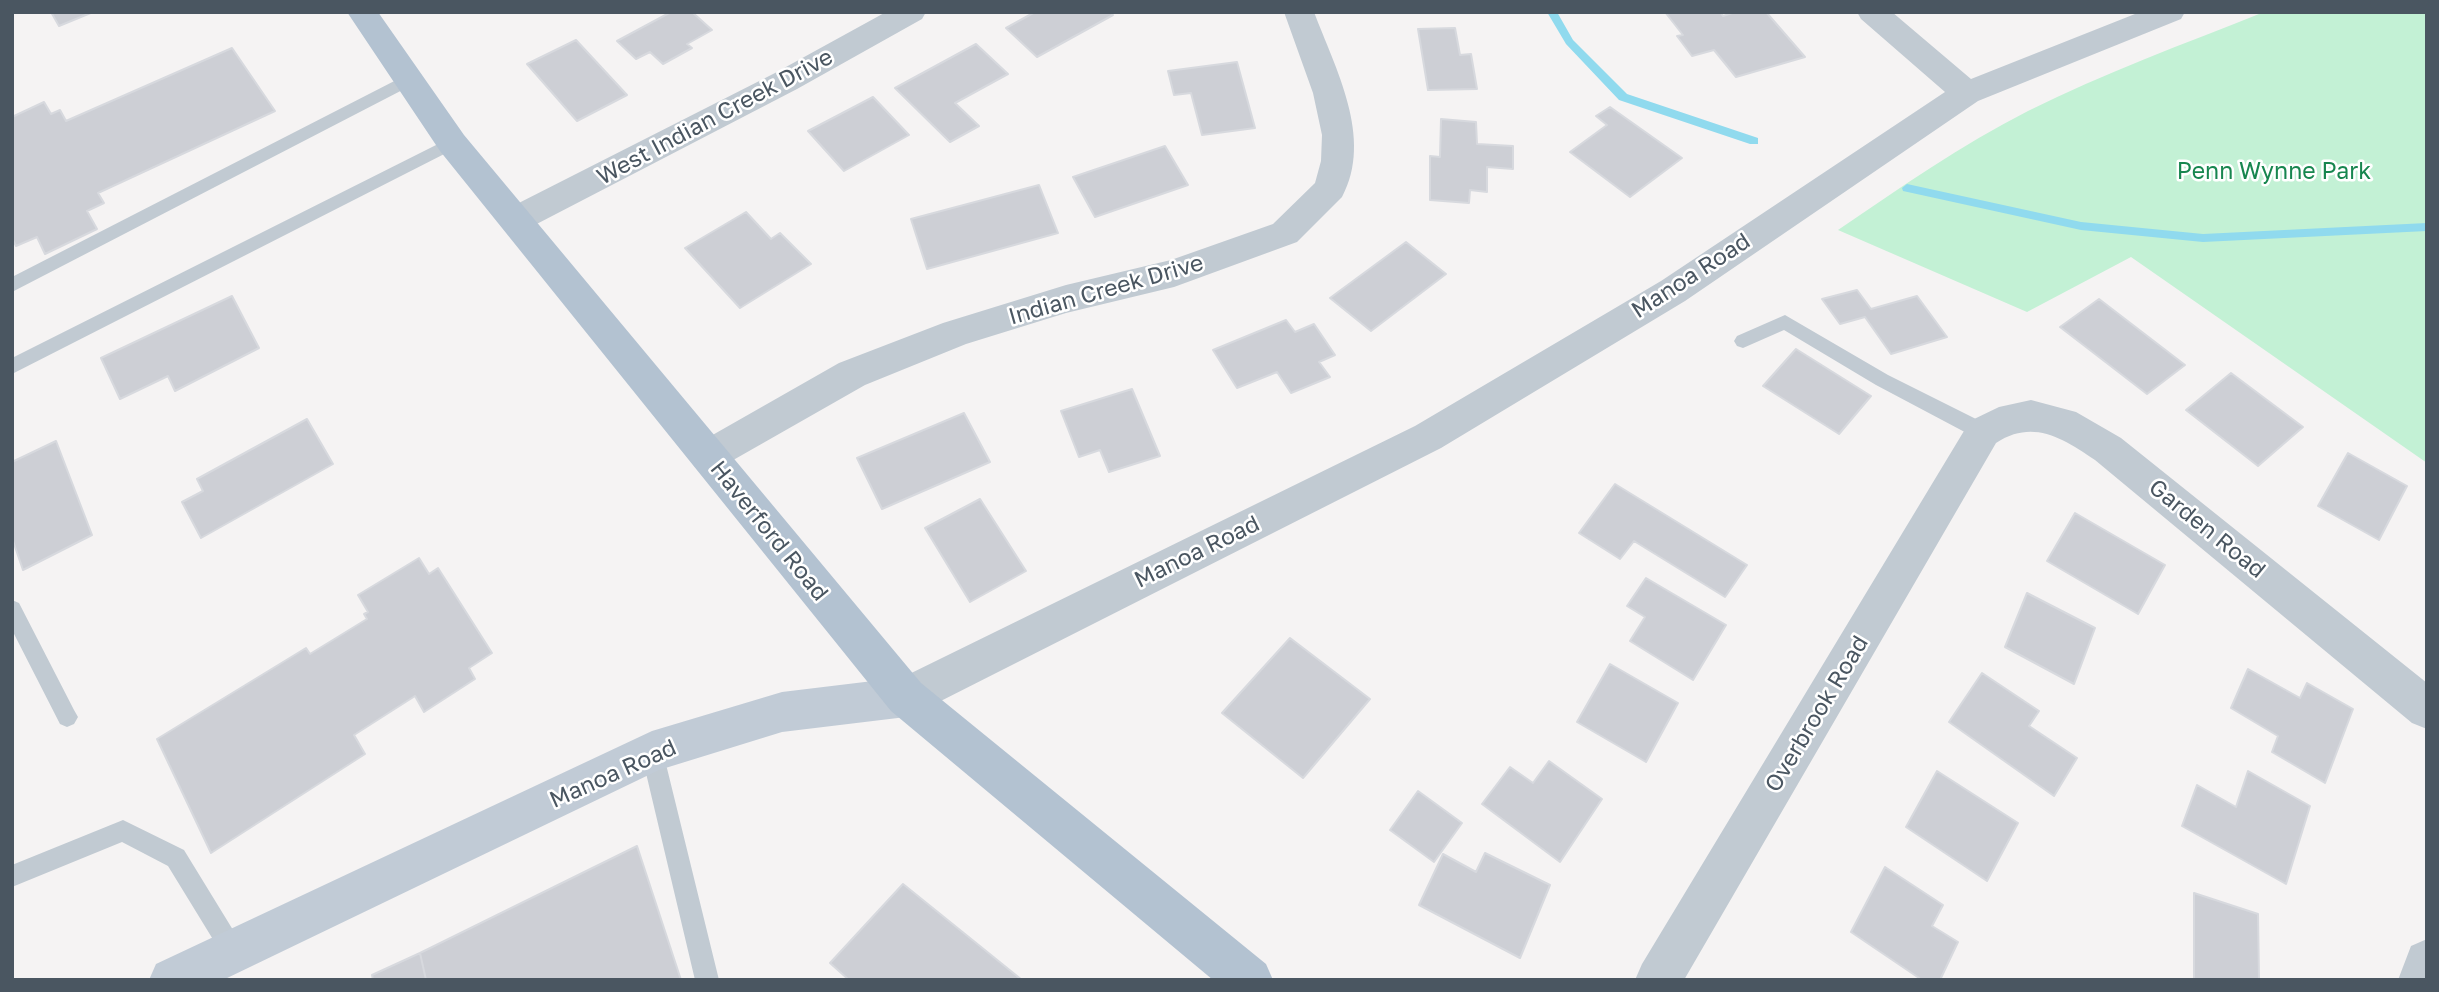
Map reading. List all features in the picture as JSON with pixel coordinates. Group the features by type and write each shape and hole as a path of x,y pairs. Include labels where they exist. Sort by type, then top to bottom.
{"main road":[{"name":"Haverford Road","path":"362,12 452,143 906,696 1250,980"},
{"name":"Manoa Road","path":"172,980 652,752 782,712 906,696"}],"street":[{"name":"West Indian Creek Drive","path":"517,219 786,81 911,12"},
{"name":"Indian Creek Drive","path":"708,456 852,374 956,333 1066,299 1174,273 1285,233 1330,187 1337,161 1338,135 1329,93 1299,12"},
{"path":"1872,12 1967,93"},
{"name":"Manoa Road","path":"906,696 1428,437 1673,291 1967,93 2170,12"},
{"name":"Garden Road","path":"1979,440 1994,423 2019,415 2057,421 2081,430 2108,449 2427,709"},
{"name":"Overbrook Road","path":"1658,980 1979,440"},
{"path":"2421,980 2427,962"}],"lane":[{"path":"12,285 408,80"},
{"path":"12,367 452,143"},
{"path":"1743,341 1785,322 1979,440"},
{"path":"12,609 67,717"},
{"path":"652,752 707,980"},
{"path":"12,876 123,831 176,858 233,951"}],"green space":[{"name":"Penn Wynne Park","path":"2264,12 2427,12 2427,463 2131,257 2027,312 1838,230 1955,153 2028,111 2115,71"}],"building":[{"path":"51,12 93,12 59,26"},
{"path":"671,12 692,12 712,30 687,44 692,48 663,64 650,52 636,59 617,41"},
{"path":"1035,12 1109,12 1113,15 1037,57 1006,28"},
{"path":"1665,12 1720,12 1723,16 1735,12 1766,12 1805,57 1736,77 1714,50 1692,56 1677,36 1683,35"},
{"path":"1455,28 1460,55 1471,54 1477,89 1428,90 1418,29"},
{"path":"576,40 627,95 577,121 527,64"},
{"path":"976,44 1008,74 955,103 979,126 950,142 895,88"},
{"path":"232,48 275,111 98,193 104,203 87,211 97,229 45,254 37,237 16,246 12,238 12,117 44,102 51,114 60,110 66,121"},
{"path":"1237,62 1255,128 1202,135 1191,93 1174,95 1168,71"},
{"path":"873,97 909,135 844,171 808,131"},
{"path":"1610,107 1682,158 1630,197 1570,152 1607,125 1596,116"},
{"path":"1441,119 1476,122 1477,144 1513,146 1513,169 1487,167 1487,192 1470,190 1469,203 1430,200 1430,156 1440,157"},
{"path":"1165,146 1188,185 1095,217 1073,177"},
{"path":"1039,185 1058,233 927,269 911,219"},
{"path":"746,212 771,239 780,233 811,264 740,308 685,248"},
{"path":"1406,242 1446,274 1371,331 1330,298"},
{"path":"1857,290 1871,309 1917,296 1947,337 1891,354 1865,317 1840,324 1822,299"},
{"path":"232,296 259,348 175,391 168,376 120,399 101,358"},
{"path":"2099,299 2185,365 2147,394 2060,327"},
{"path":"1286,320 1295,332 1314,324 1335,355 1319,362 1330,377 1291,393 1277,372 1237,388 1213,350"},
{"path":"1796,349 1871,396 1839,434 1763,386"},
{"path":"2231,373 2303,427 2258,466 2186,410"},
{"path":"1132,389 1160,456 1109,472 1100,450 1079,457 1061,411"},
{"path":"964,413 990,462 882,509 857,458"},
{"path":"307,419 333,464 201,538 182,502 203,491 197,479"},
{"path":"56,441 92,535 23,570 12,538 12,462"},
{"path":"2348,453 2407,486 2379,540 2318,506"},
{"path":"1615,484 1747,565 1725,597 1634,541 1620,559 1579,533"},
{"path":"980,499 1026,571 970,602 925,528"},
{"path":"2075,513 2165,565 2138,614 2047,561"},
{"path":"419,558 429,574 438,568 492,653 469,668 475,679 424,712 415,696 354,735 365,754 211,853 157,739 306,648 310,654 367,619 364,614 368,612 358,595"},
{"path":"1646,578 1726,625 1693,680 1630,641 1645,617 1627,606"},
{"path":"2027,593 2095,628 2074,684 2005,647"},
{"path":"1290,638 1370,699 1303,778 1222,713"},
{"path":"1610,664 1678,703 1646,762 1577,722"},
{"path":"2248,669 2300,698 2307,683 2353,709 2325,783 2272,752 2278,736 2231,708"},
{"path":"1982,673 2039,711 2029,726 2077,758 2054,796 1949,722"},
{"path":"1549,761 1602,799 1560,862 1482,804 1510,767 1533,783"},
{"path":"1937,771 2018,823 1987,881 1906,827"},
{"path":"2248,771 2310,806 2286,884 2182,826 2197,785 2236,807"},
{"path":"1418,791 1462,823 1434,862 1390,830"},
{"path":"637,846 681,980 426,980 420,953"},
{"path":"1485,853 1550,885 1520,958 1419,905 1443,854 1476,872"},
{"path":"1885,867 1943,905 1932,926 1958,942 1940,980 1922,980 1851,932"},
{"path":"903,884 1022,980 849,980 830,963"},
{"path":"2194,893 2258,914 2259,980 2194,980"},
{"path":"420,953 426,980 373,980 372,975"}],"waterway":[{"path":"1552,12 1569,42 1623,97 1754,141"},
{"path":"1907,188 2081,226 2203,238 2427,227"}]}
